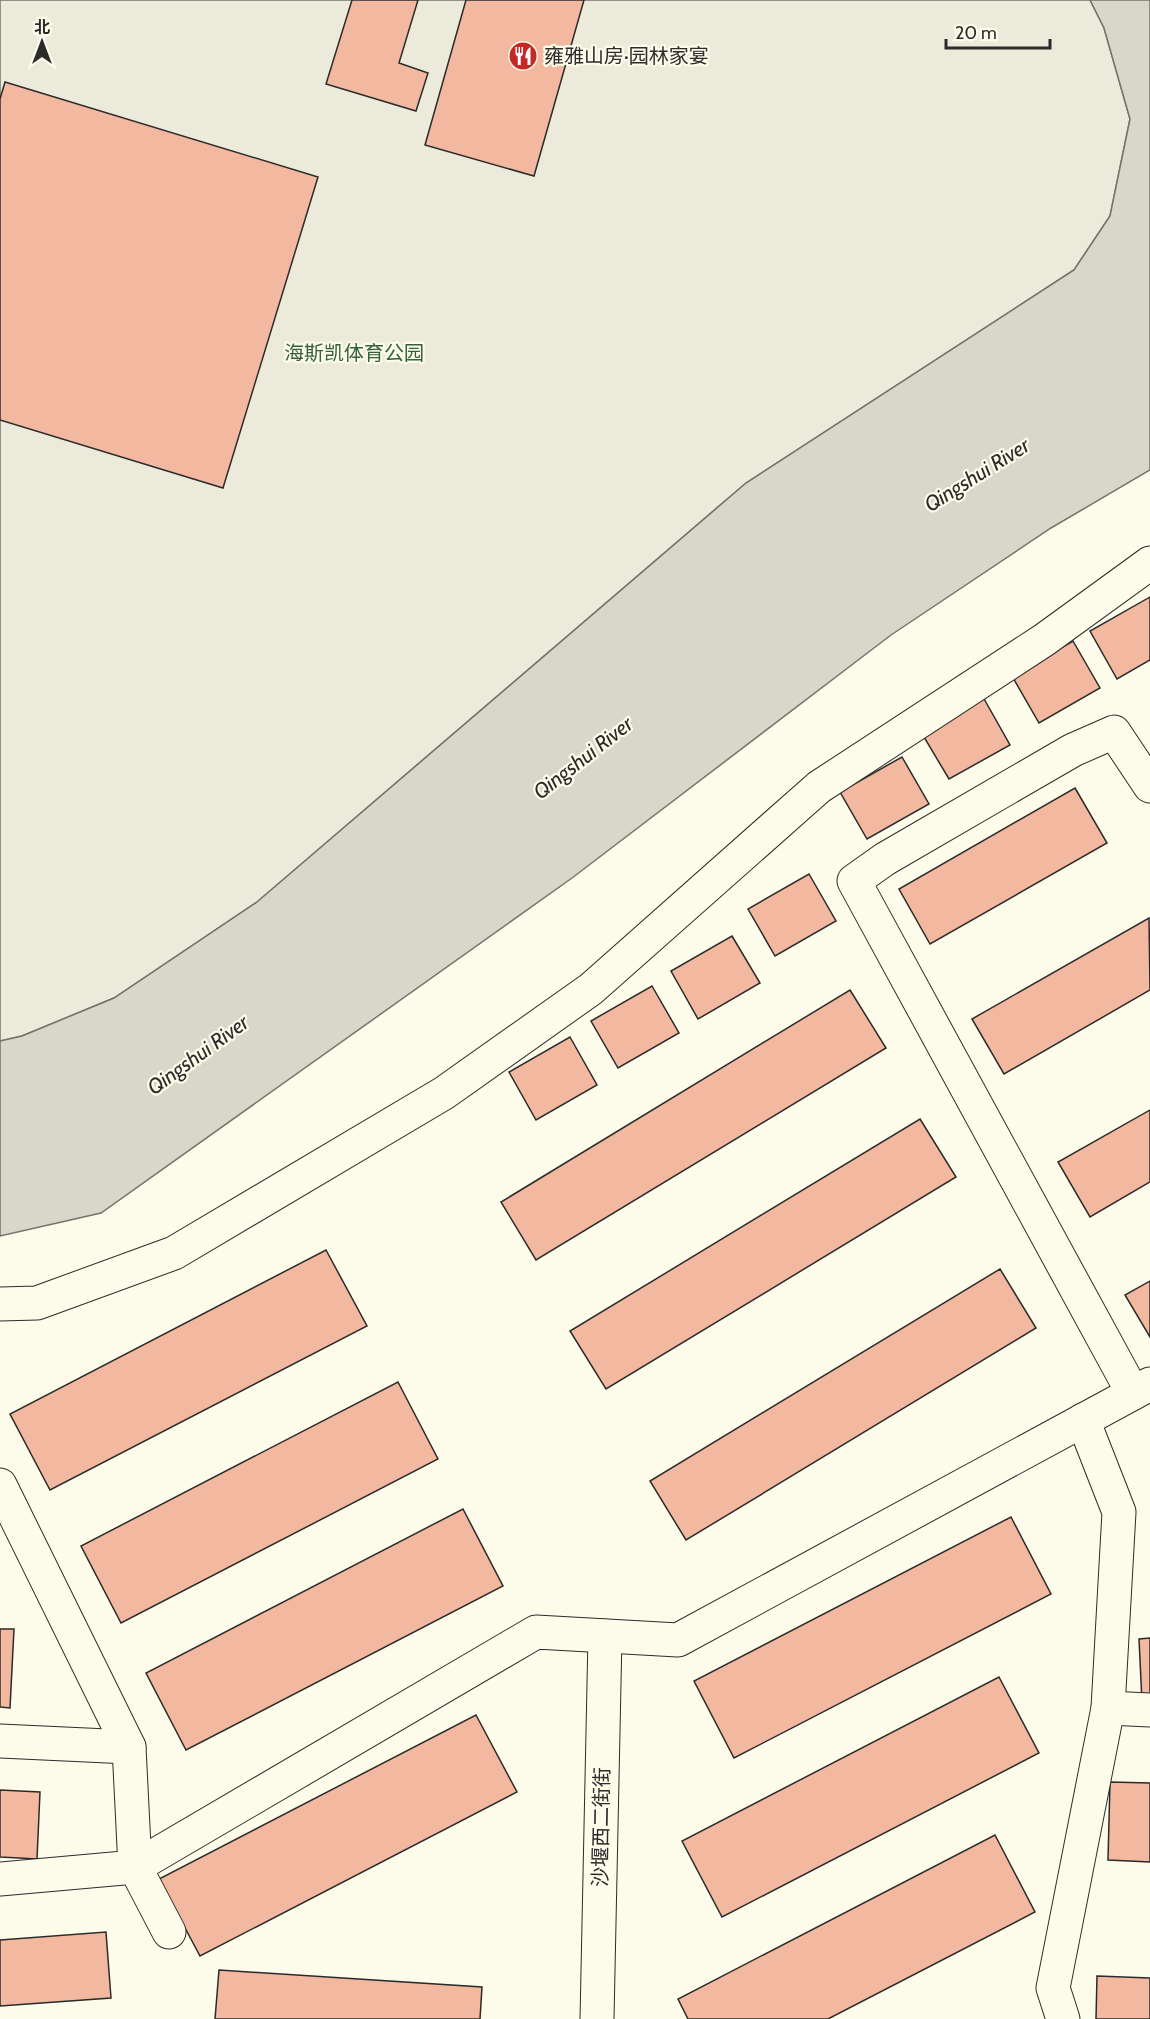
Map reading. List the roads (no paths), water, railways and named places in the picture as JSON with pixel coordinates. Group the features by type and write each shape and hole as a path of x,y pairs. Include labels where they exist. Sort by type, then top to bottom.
{"street":[{"path":"0,1304 36,1303 174,1253 444,1093 591,989 819,787 1044,640 1150,563"},
{"path":"0,1879 135,1867 536,1632 678,1640 1141,1389 854,881 885,859 1073,750 1114,732 1150,786"},
{"path":"1063,2019 1053,1988 1108,1708 1119,1512 1083,1420"},
{"path":"0,1485 129,1747 135,1867 169,1932"},
{"name":"沙堰西二街街","path":"597,2019 605,1636"},
{"path":"1108,1708 1150,1710"},
{"path":"0,1741 129,1747"}],"water":[{"name":"Qingshui River","path":"1090,0 1150,0 1150,470 1051,528 891,635 572,878 101,1213 0,1236 0,1041 22,1036 114,998 257,902 746,483 1074,270 1110,216 1130,119 1104,28"}],"place":[{"name":"雍雅山房·园林家宴","path":"523,56"}],"park label":[{"name":"海斯凯体育公园","path":"354,353"}]}
